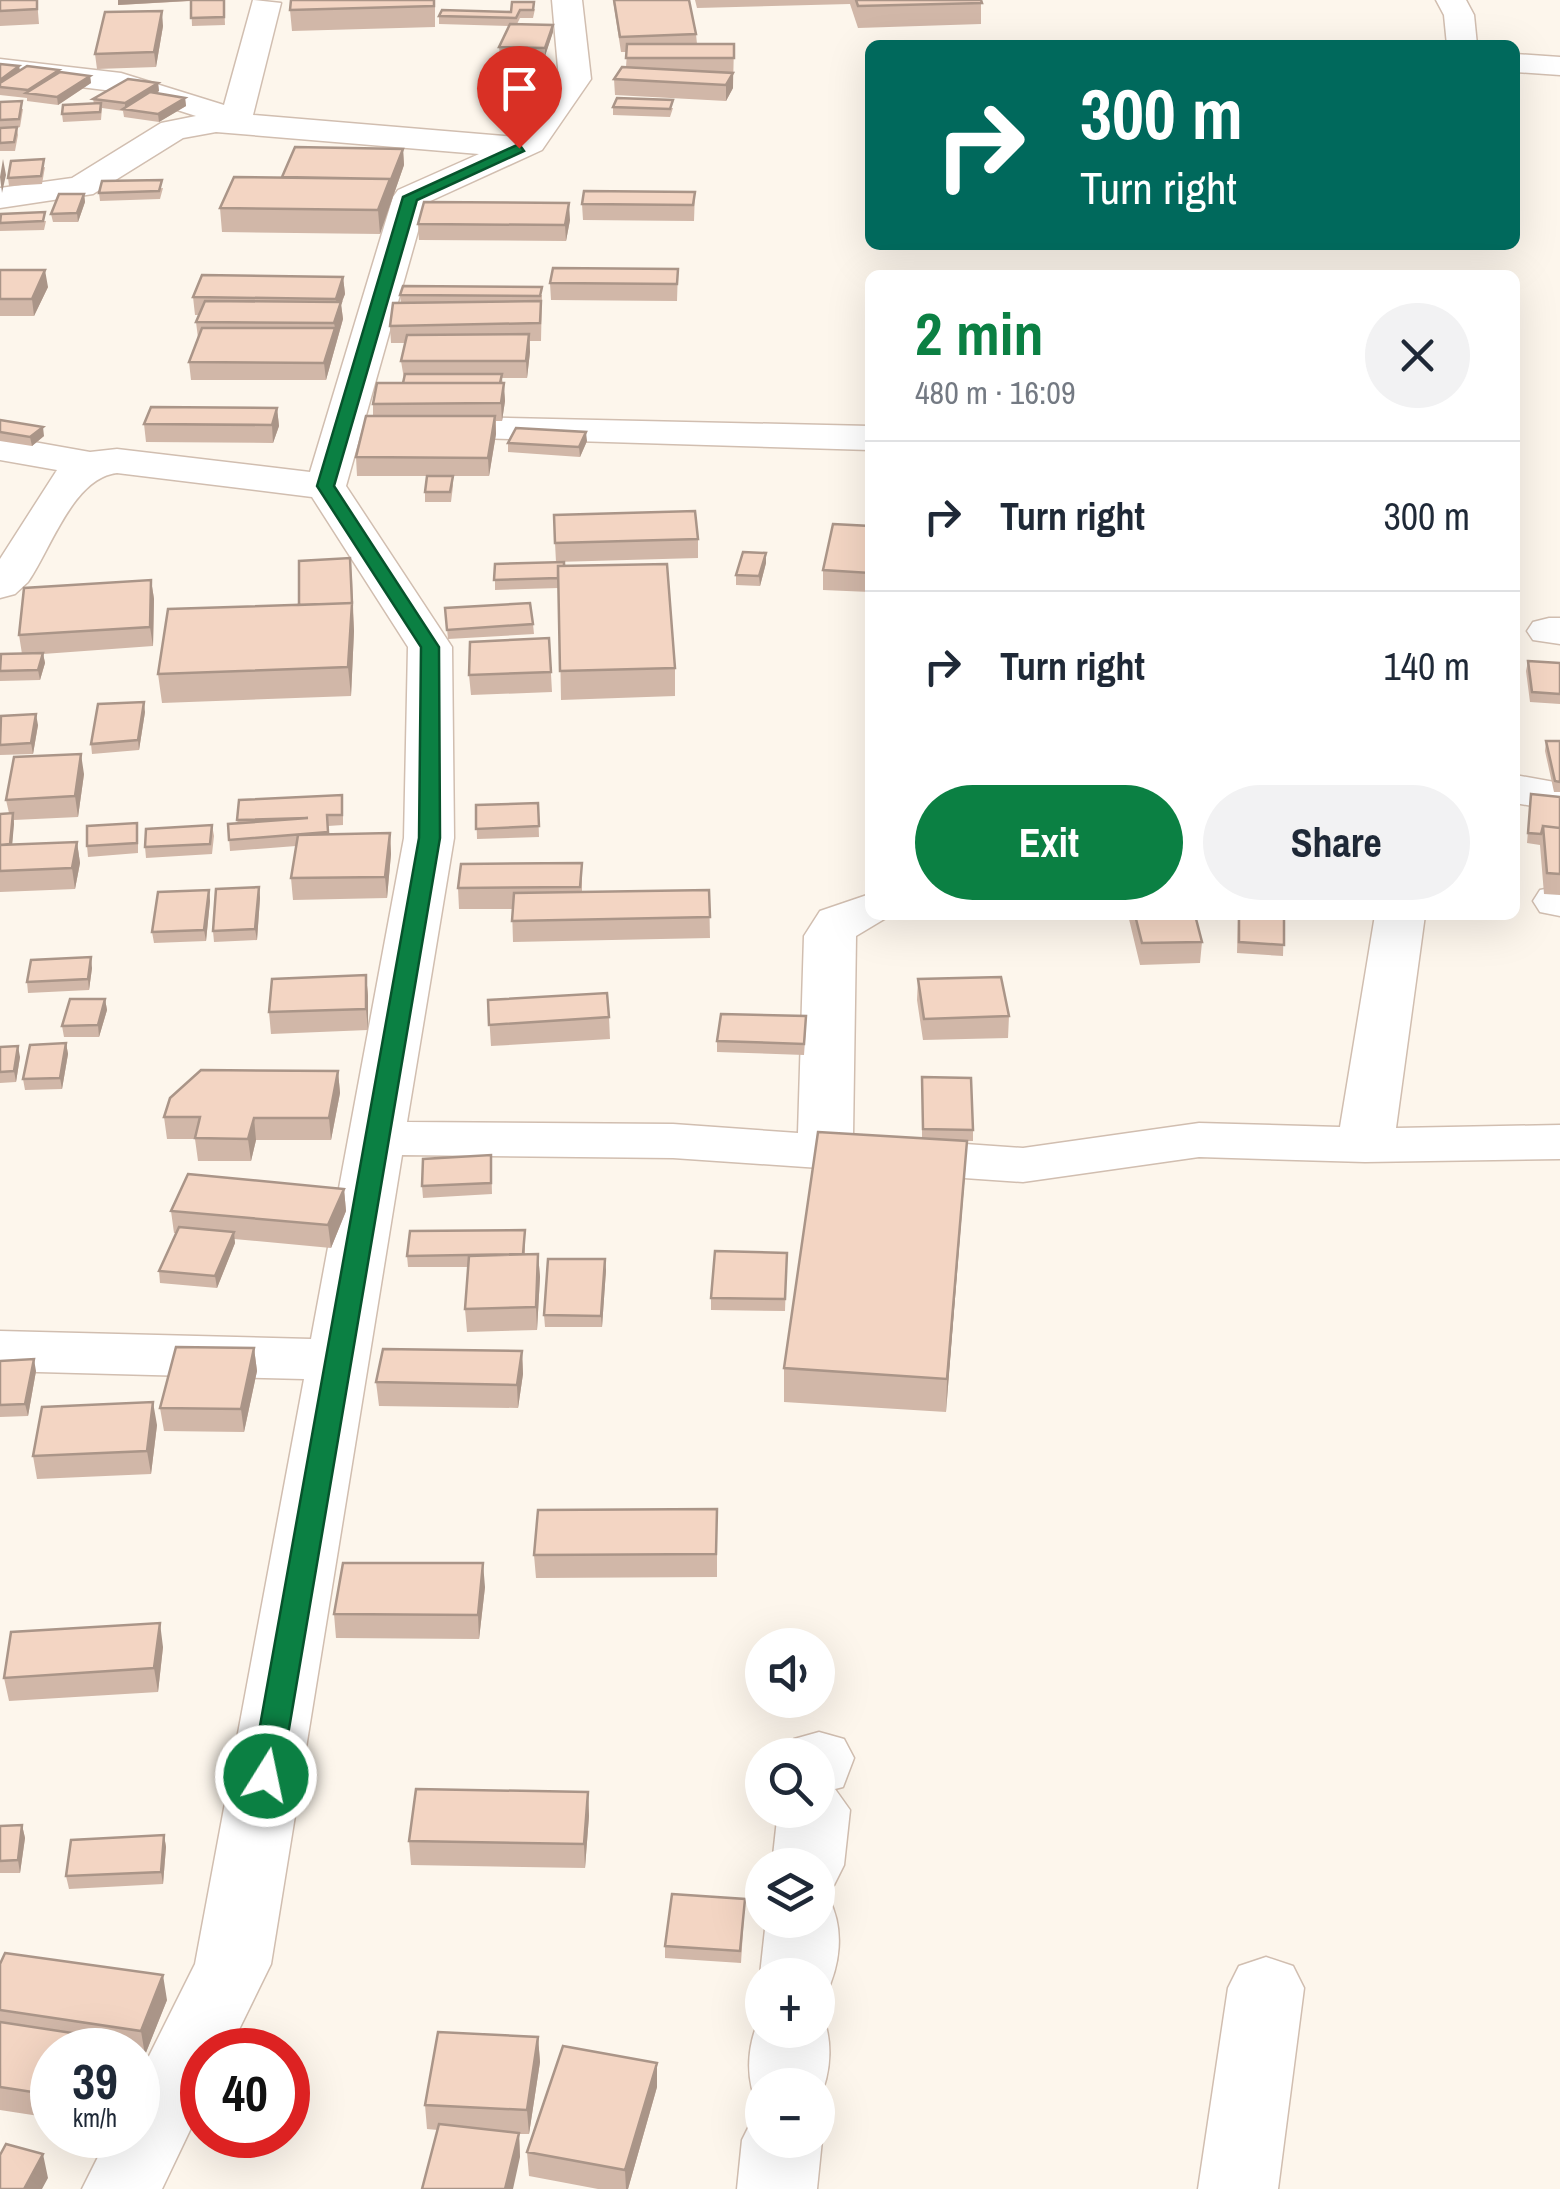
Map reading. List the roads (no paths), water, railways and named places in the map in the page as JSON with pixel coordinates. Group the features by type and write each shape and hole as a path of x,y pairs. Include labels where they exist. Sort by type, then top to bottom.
{"street":[{"path":"122,2189 233,1964 430,838 430,647 326,486 410,197 530,143 575,79 567,0"},
{"path":"1450,0 1459,15 1462,40"},
{"path":"235,122 266,3"},
{"path":"1520,63 1560,66"},
{"path":"0,68 82,74 155,87 195,100 235,122"},
{"path":"0,198 81,187 173,130 235,122 519,148"},
{"path":"344,426 865,438"},
{"path":"0,448 90,464 117,461 326,486"},
{"path":"0,585 13,573 69,481 90,464"},
{"path":"1520,790 1560,797"},
{"path":"825,1152 830,936 838,922 865,911"},
{"path":"1365,1145 1399,920"},
{"path":"377,1138 673,1141 1023,1166 1199,1140 1365,1145 1560,1142"},
{"path":"0,1352 338,1360"},
{"path":"1238,2189 1266,1988"},
{"path":"777,2189 780,2158"}]}
